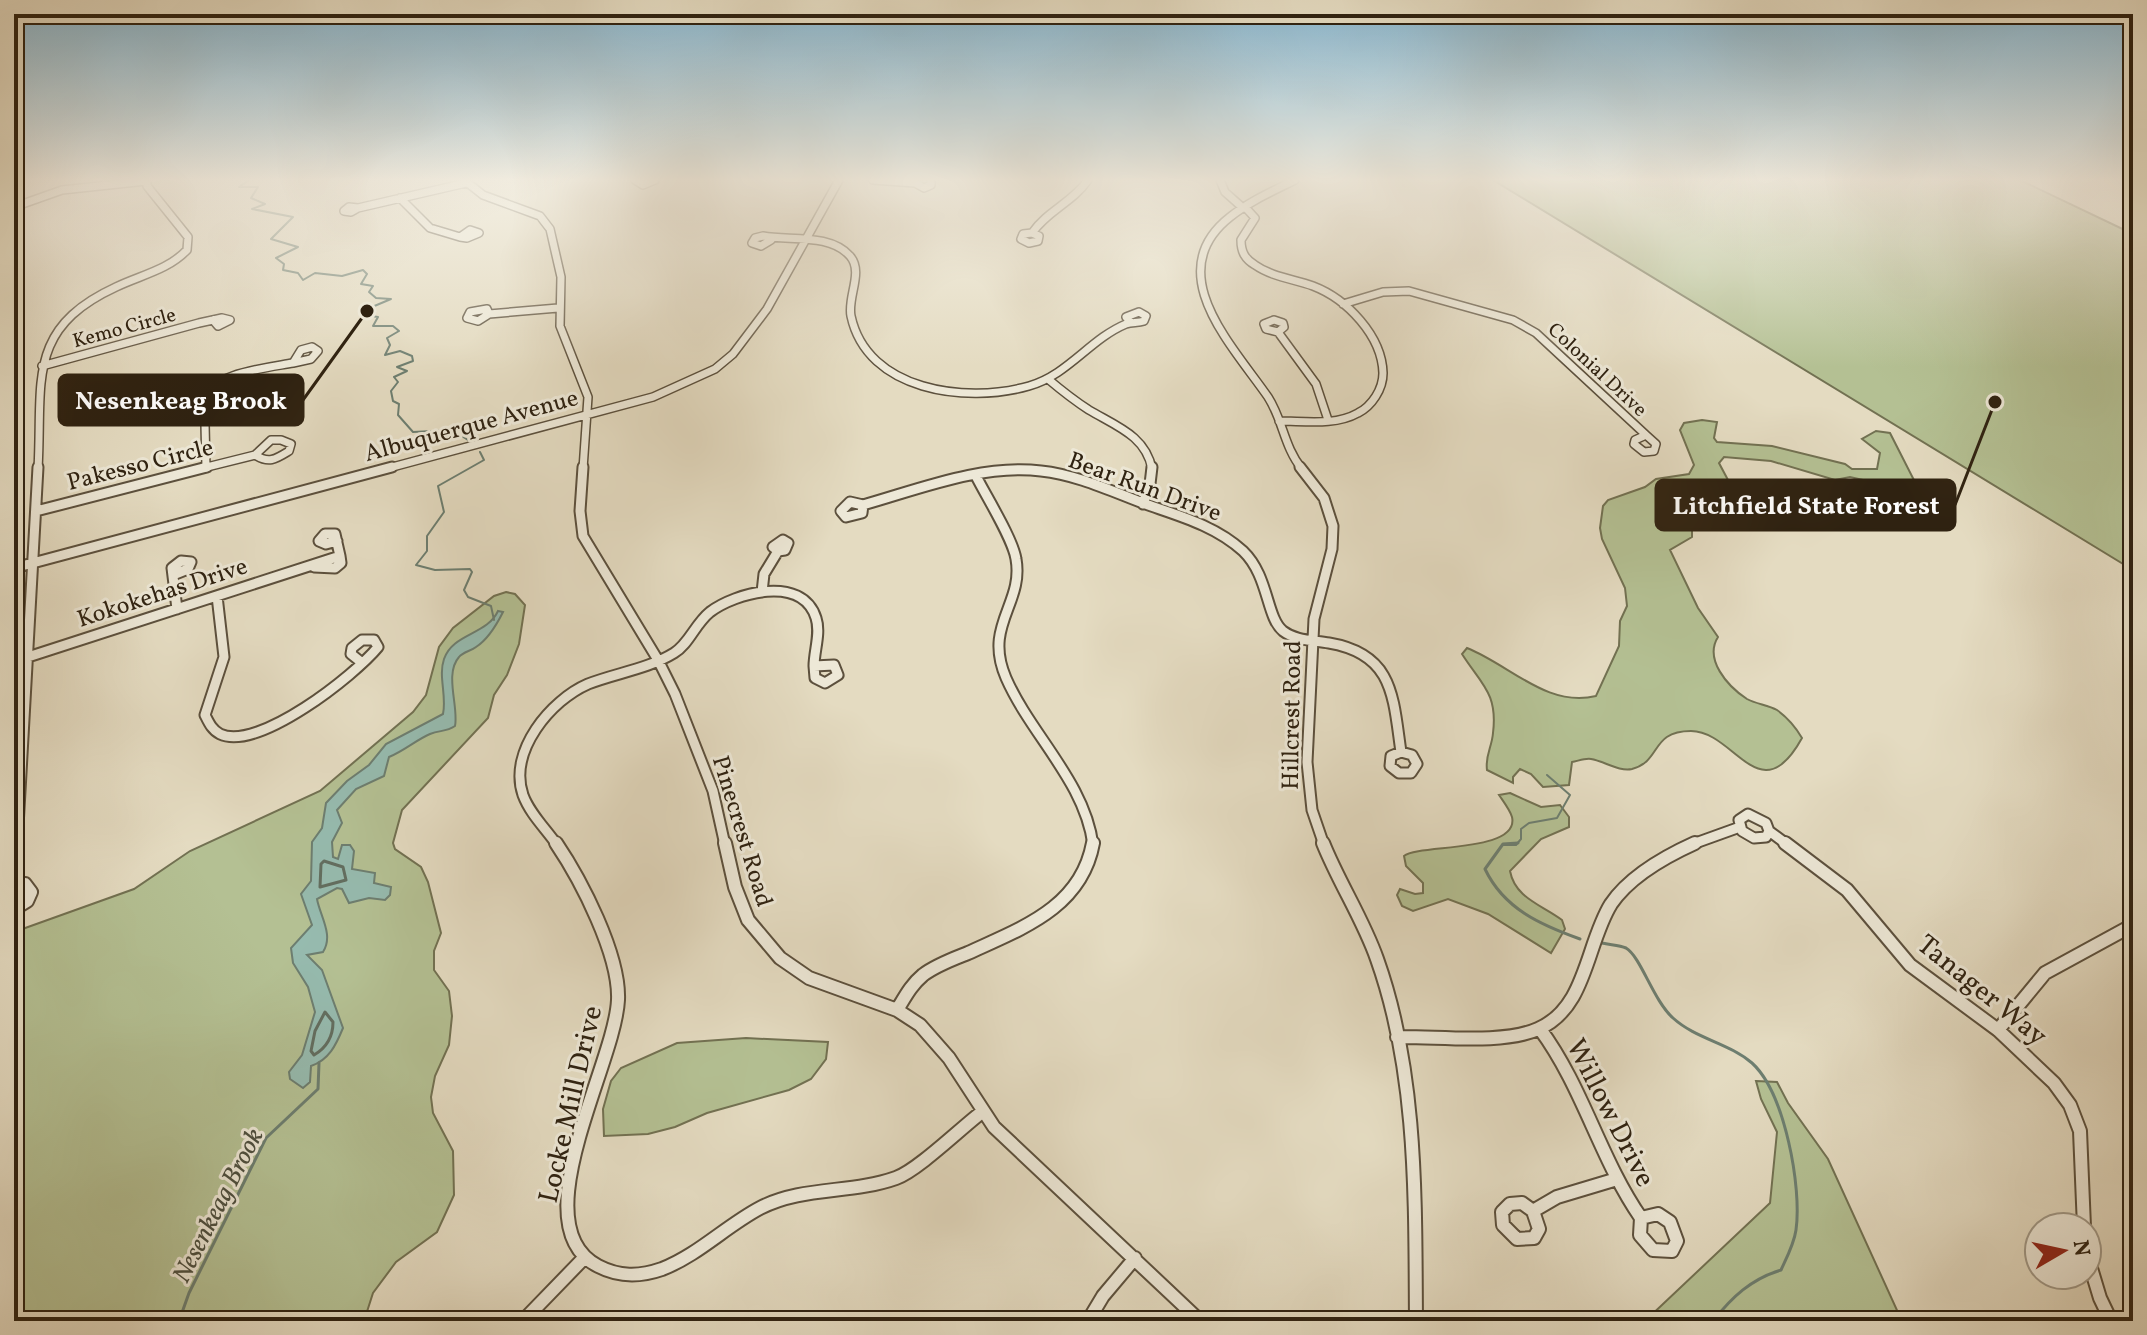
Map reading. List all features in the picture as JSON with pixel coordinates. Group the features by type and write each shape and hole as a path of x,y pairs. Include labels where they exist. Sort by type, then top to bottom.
{"street":[{"path":"14,909 27,901 31,892 29,886 14,886 42,366 50,340 73,314 112,289 170,265 187,250 188,242"},
{"name":"Pinecrest Road","path":"552,242 559,263 558,308 565,343 586,389 588,415 580,511 583,536 658,660 675,694 713,791 737,896 753,927 780,958 809,978 897,1010 920,1025 934,1039 982,1112 1015,1148 1200,1321"},
{"name":"Albuquerque Avenue","path":"14,568 588,415 681,387 729,359 751,334 803,242"},
{"path":"815,242 836,247 851,257 855,266 850,309 856,332 874,359 899,377 931,388 968,393 1007,391 1048,379 1073,365 1130,322"},
{"name":"Hillcrest Road","path":"1208,242 1198,281 1213,313 1274,407 1287,448 1324,497 1334,525 1330,556 1317,599 1312,642 1307,783 1320,836 1369,937 1406,1079 1411,1128 1416,1321"},
{"path":"1240,242 1248,260 1272,274 1316,287 1343,304 1377,345 1384,360 1385,373 1374,399 1366,408 1349,417 1279,421"},
{"name":"Colonial Drive","path":"1343,304 1388,291 1409,291 1513,320 1536,333 1646,435"},
{"path":"489,314 558,308"},
{"name":"Kemo Circle","path":"42,366 213,320"},
{"path":"1278,332 1316,384 1328,420"},
{"path":"206,468 205,424 193,404 197,395 221,380 293,363"},
{"path":"1048,379 1086,408 1126,428 1142,443 1152,460 1154,474 1143,504"},
{"name":"Pakesso Circle","path":"36,511 255,455"},
{"name":"Bear Run Drive","path":"863,505 976,476 1013,470 1050,472 1204,525 1233,542 1259,571 1268,591 1272,616 1290,636 1355,649 1380,665 1391,690 1401,752"},
{"path":"897,1010 909,989 926,973 1062,903 1081,883 1092,860 1093,834 1086,811 1006,678 1000,661 1000,625 1015,588 1016,558 976,476"},
{"name":"Kokokehas Drive","path":"28,657 340,556 337,541"},
{"path":"778,551 764,574 762,592 791,595 813,612 818,631 812,666"},
{"path":"173,575 177,609"},
{"name":"Locke Mill Drive","path":"584,1258 569,1232 567,1201 615,1019 617,977 561,851 528,807 521,789 520,775 539,721 557,699 681,648 699,622 714,609 735,598 762,592"},
{"path":"217,596 224,657 205,715 208,724 216,731 242,736 275,726 361,662"},
{"path":"1753,814 1763,819 1769,831 1766,837 1759,839 1746,834 1740,827 1740,816 1753,814"},
{"path":"1397,1037 1519,1033 1540,1029 1556,1018 1567,1004 1599,927 1622,890 1689,845 1740,827"},
{"name":"Tanager Way","path":"1769,831 1847,890 1910,965 1998,1030 2045,1071 2075,1117 2083,1147 2084,1211"},
{"path":"1998,1030 2045,973 2133,925"},
{"name":"Willow Drive","path":"1540,1029 1574,1080 1617,1179 1641,1218"},
{"path":"523,1321 584,1258 608,1272 637,1275 658,1271 759,1208 779,1200 813,1191 886,1182 900,1177 982,1112"},
{"path":"1533,1211 1557,1197 1617,1179"},
{"path":"1088,1321 1103,1296 1135,1258"},
{"path":"2098,1291 2111,1321"}],"green space":[{"path":"1595,242 2133,242 2133,570"},
{"path":"1702,420 1717,422 1714,438 1717,442 1772,446 1845,464 1852,469 1877,469 1880,453 1862,439 1876,431 1890,433 1919,490 1905,496 1885,485 1850,477 1835,480 1771,461 1724,457 1719,463 1728,480 1696,492 1699,505 1692,515 1692,537 1670,550 1698,608 1718,637 1714,645 1716,663 1739,694 1777,710 1791,722 1802,738 1787,760 1773,769 1760,769 1747,763 1707,734 1691,731 1669,736 1648,760 1632,769 1591,759 1572,762 1569,785 1543,787 1531,774 1520,769 1513,777 1513,783 1487,770 1493,733 1493,708 1486,690 1462,654 1467,648 1483,655 1545,691 1578,698 1596,696 1619,646 1620,621 1627,606 1625,588 1602,539 1603,506 1608,500 1645,487 1656,479 1689,474 1694,465 1680,430 1684,423"},
{"path":"506,592 515,594 525,605 519,644 507,675 494,695 488,718 402,810 393,843 395,849 421,867 428,882 441,933 434,951 434,970 449,991 452,1016 449,1045 435,1076 431,1097 433,1113 453,1151 454,1195 437,1232 396,1262 373,1293 364,1321 14,1321 14,932 134,889 190,851 320,791 413,712 426,695 439,647 453,628 494,596"},
{"path":"1510,793 1541,807 1560,805 1569,817 1569,827 1541,839 1510,871 1523,894 1562,920 1565,929 1551,953 1488,914 1448,899 1413,911 1402,906 1397,895 1400,889 1423,893 1423,883 1406,866 1404,856 1413,852 1485,842 1500,837 1510,829 1512,817 1499,795"},
{"path":"746,1038 828,1042 826,1059 811,1079 789,1090 707,1113 675,1127 648,1134 604,1136 603,1109 611,1081 621,1068 677,1043"},
{"path":"1756,1081 1777,1082 1788,1103 1828,1159 1901,1319 1645,1321 1770,1203 1777,1132"}],"water":[{"path":"498,611 503,612 488,636 461,655 455,664 452,681 455,726 430,734 389,757 384,776 356,789 337,810 342,823 332,842 333,857 338,859 342,845 350,845 354,851 352,869 375,873 374,883 391,887 390,895 385,900 369,898 349,903 342,889 337,888 317,899 327,932 326,946 323,952 307,955 322,970 343,1028 327,1056 311,1066 310,1082 303,1088 290,1079 289,1072 302,1055 315,1012 308,987 293,963 291,948 312,925 301,894 311,881 312,842 322,828 326,803 347,781 369,765 386,744 443,714 442,666 448,650 486,625"}],"waterway":[{"name":"Nesenkeag Brook","path":"282,242 298,247 276,258 284,264 283,270 298,273 303,280 315,273 342,276 363,270 367,274 361,284 373,286 369,292 376,298 391,299 372,307 365,315 378,317 373,326 393,326 399,331 387,338 390,345 385,355 400,351 412,356 413,361 397,367 407,371 394,377 398,382 391,391 393,401 399,404 398,415 413,432 452,430 468,440"},
{"name":"Nesenkeag Brook","path":"480,452 484,460 438,486 444,512 427,536 427,551 416,565 435,570 470,569 472,572 464,590 468,597 491,606 494,620"},
{"path":"1518,843 1521,829 1529,823 1557,818 1570,795 1547,775"},
{"path":"1502,845 1518,843"},
{"path":"1502,845 1518,843"},
{"path":"1502,845 1485,869 1502,895 1525,914 1580,939"},
{"path":"1602,943 1623,947 1632,953 1659,1001 1673,1018 1752,1063 1764,1077 1782,1118 1796,1190 1796,1230 1792,1245 1781,1270 1760,1278 1743,1290 1713,1321"},
{"name":"Nesenkeag Brook","path":"179,1321 189,1293 266,1138 318,1089 319,1063"}],"place":[{"name":"Nesenkeag Brook","path":"367,311"},
{"name":"Litchfield State Forest","path":"1995,402"}]}
